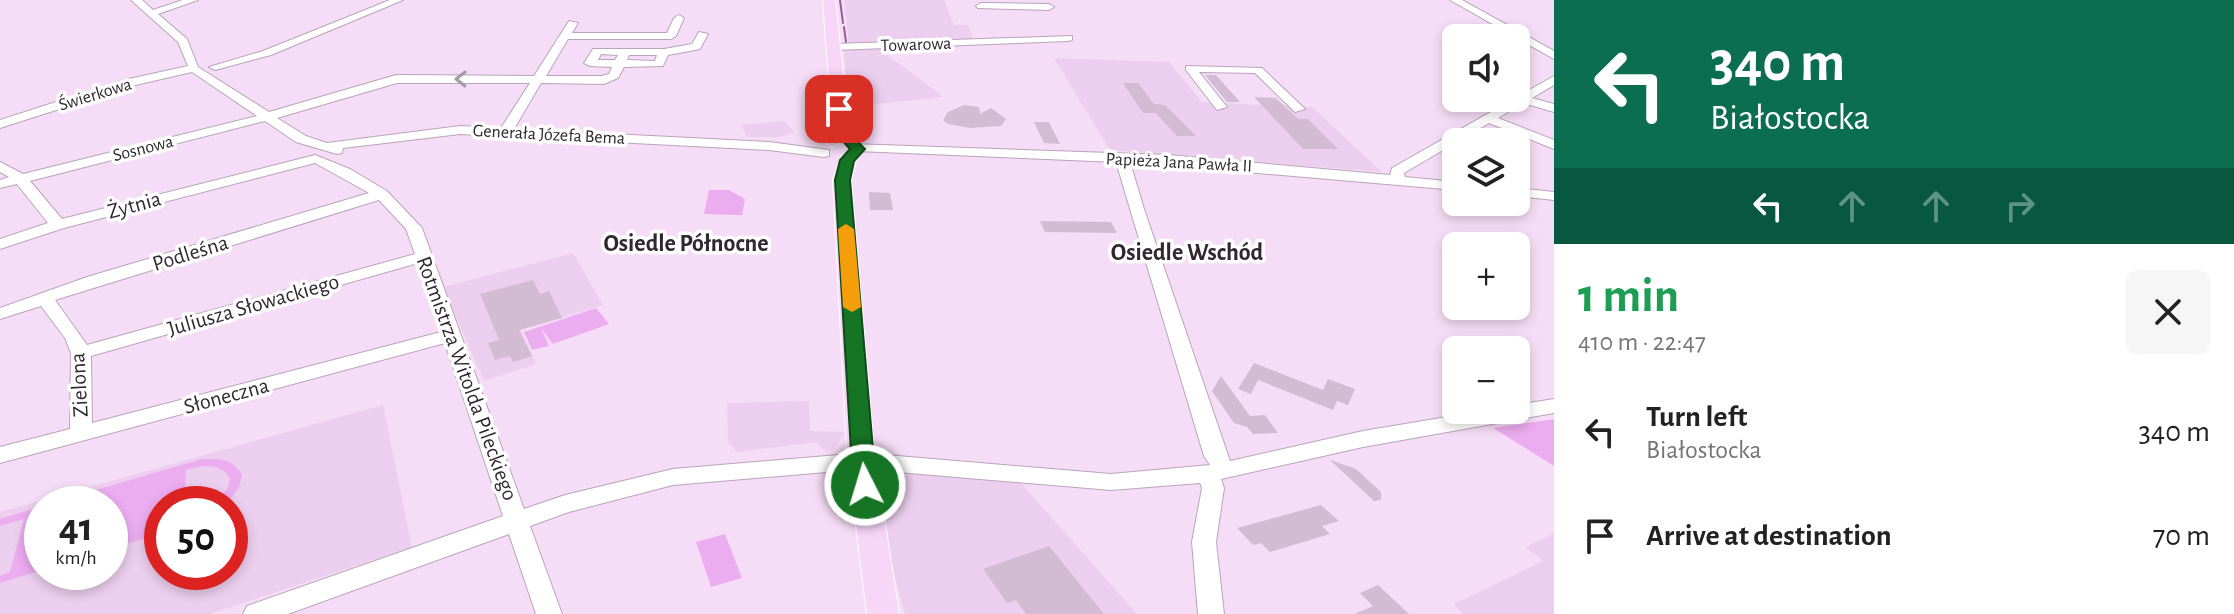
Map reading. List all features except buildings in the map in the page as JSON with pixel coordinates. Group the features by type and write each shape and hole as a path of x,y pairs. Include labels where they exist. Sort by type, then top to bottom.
{"main road":[{"path":"829,0 862,461 873,567 883,614"}],"street":[{"name":"Rotmistrza Witolda Pileckiego","path":"136,0 175,31 193,64 212,68 266,117 382,194 401,210 414,228 549,614"},
{"path":"152,13 193,0"},
{"name":"Świerkowa","path":"0,124 193,64 212,68 244,59 398,0"},
{"path":"1455,0 1554,56"},
{"path":"987,18 980,3 1049,7"},
{"path":"505,132 570,29 671,36 676,24"},
{"path":"993,29 998,41"},
{"path":"606,33 590,63 623,57 659,64 664,52 696,47 703,34"},
{"name":"Towarowa","path":"834,47 1068,38"},
{"name":"Sosnowa","path":"0,184 266,117 396,79 604,80 614,76 623,57"},
{"path":"1221,107 1190,68 1258,70 1299,109"},
{"path":"1530,94 1554,80"},
{"path":"1530,101 1554,108"},
{"path":"1398,180 1397,171 1499,112"},
{"path":"1488,118 1554,145"},
{"name":"Generała Józefa Bema","path":"322,153 380,139 435,131 841,150"},
{"name":"Papieża Jana Pawła II","path":"841,150 1121,158 1442,185"},
{"name":"Żytnia","path":"0,244 58,225 322,153"},
{"path":"1121,158 1127,168 1136,209 1215,456 1216,472 1204,542 1211,614"},
{"path":"0,166 20,178 58,225"},
{"path":"1530,193 1554,196"},
{"name":"Podleśna","path":"0,314 382,194"},
{"name":"Juliusza Słowackiego","path":"81,353 425,256"},
{"name":"Zielona","path":"44,298 74,337 81,353 81,434"},
{"name":"Słoneczna","path":"0,455 453,335"},
{"path":"256,614 518,520 673,477 862,461 1111,482 1216,472 1363,439 1554,406"}],"shaded area":[{"path":"844,0 944,0 954,25 968,25 973,39 849,44"},
{"path":"875,46 943,97 848,107 844,49"},
{"path":"1054,58 1169,62 1202,102 1312,107 1382,172 1110,150"},
{"path":"784,121 795,132 780,137 747,137 741,125"},
{"path":"709,190 729,190 745,199 742,215 704,214"},
{"path":"573,253 603,305 521,330 536,364 484,381 443,287"},
{"path":"596,308 609,324 553,344 541,328 549,346 532,350 524,332"},
{"path":"809,401 810,431 845,432 834,449 825,451 816,442 737,452 728,442 727,403"},
{"path":"383,405 412,547 210,614 0,614 0,512 24,505 24,590 128,590 128,486 93,486"},
{"path":"1554,419 1554,466 1493,428"},
{"path":"202,459 230,462 242,475 239,486 228,486 230,478 226,473 216,467 205,466 186,470 185,486 144,486 144,539 128,543 128,486 110,486"},
{"path":"910,474 1020,482 1137,614 905,614 891,563 880,494 883,484"},
{"path":"24,512 24,519 0,526 0,519"},
{"path":"24,519 24,576 0,583 0,576 10,572"},
{"path":"1554,533 1554,614 1463,614 1454,604 1543,561 1525,547"},
{"path":"725,534 742,578 711,587 696,542"}],"waterway":[{"path":"840,0 843,23"},
{"path":"844,27 846,42"}],"slow traffic":[{"path":"846,229 852,307"}],"district":[{"name":"Osiedle Północne","path":"686,243"},
{"name":"Osiedle Wschód","path":"1187,252"}],"route":[{"path":"839,109 846,138 858,149 857,154 847,160 842,180 865,485"}]}
